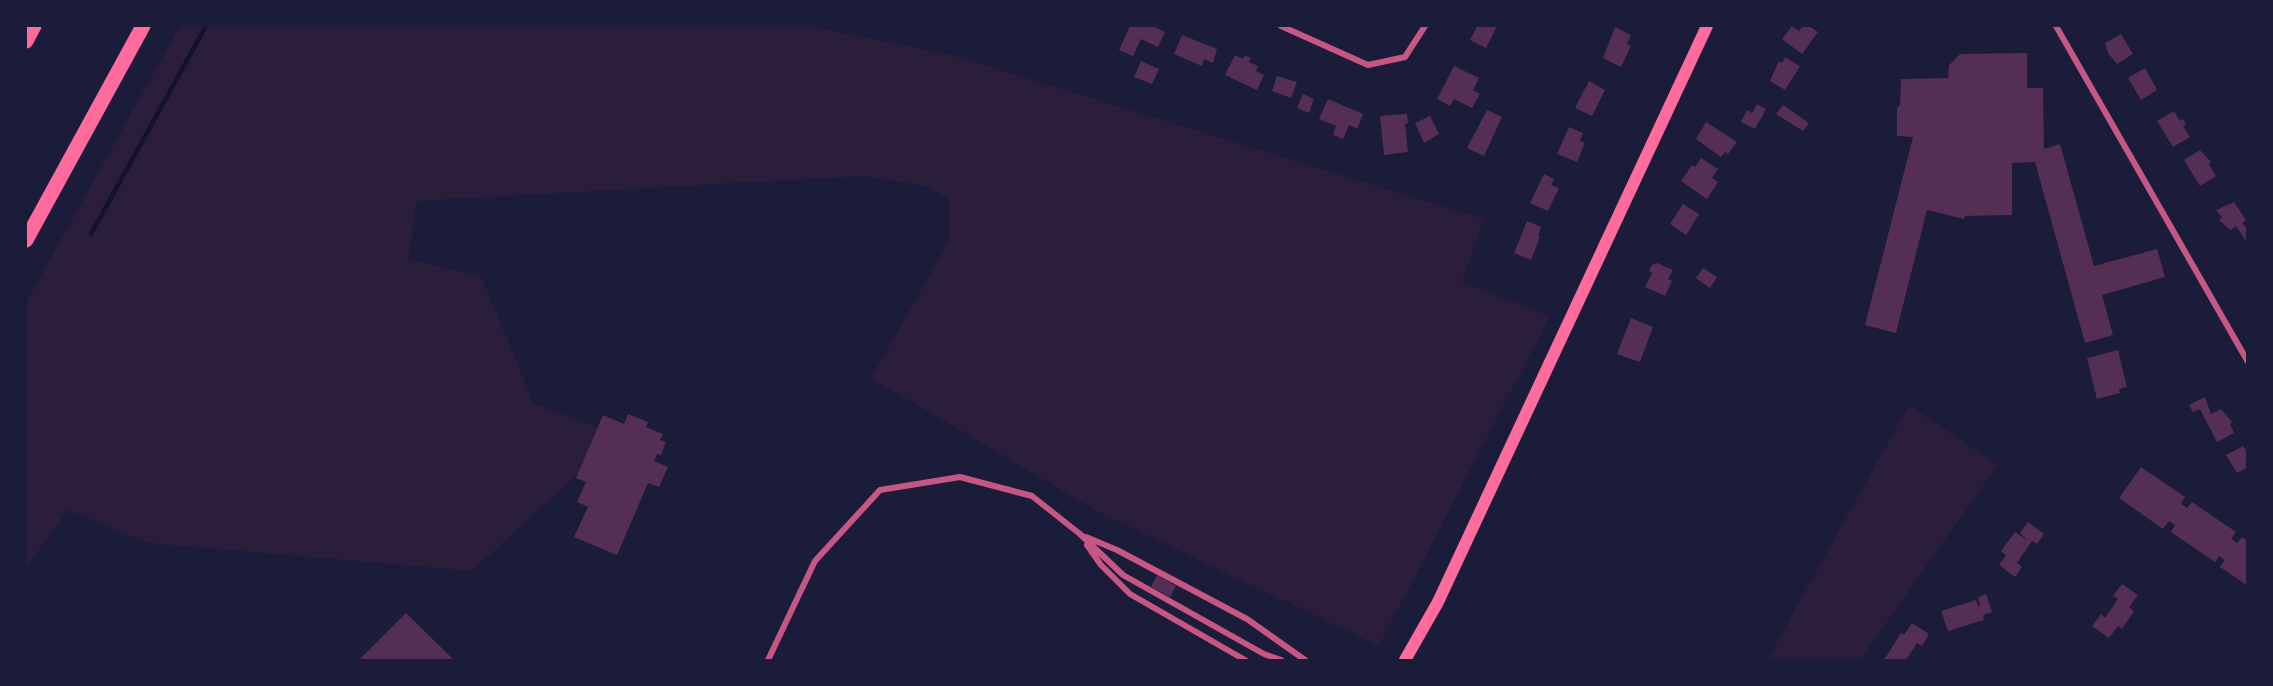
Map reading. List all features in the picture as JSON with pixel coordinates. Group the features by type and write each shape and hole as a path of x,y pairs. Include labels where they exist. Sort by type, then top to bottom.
{"highway":[{"path":"26,41 34,26"},
{"path":"26,240 143,26"}],"main road":[{"path":"1405,660 1438,602 1707,26"}],"street":[{"path":"1281,26 1368,65 1405,57 1425,26"},
{"path":"2056,26 2247,362"},
{"path":"768,660 815,561 880,490 960,477 1032,496 1080,534 1123,575 1264,654 1281,660"},
{"path":"1080,534 1101,565 1130,594 1245,660"},
{"path":"1080,534 1117,550 1247,619 1297,652 1305,660"}],"shaded area":[{"path":"180,26 809,26 955,56 1484,219 1462,282 1550,316 1379,646 1102,514 871,378 949,241 949,200 927,186 863,176 417,201 408,259 481,276 534,404 620,435 472,571 148,543 68,510 26,568 26,302"},
{"path":"1909,405 1998,465 1860,660 1767,660"}],"building":[{"path":"1130,26 1157,26 1156,28 1165,32 1158,47 1141,39 1133,56 1119,50"},
{"path":"1477,26 1497,26 1486,48 1470,40"},
{"path":"1792,26 1799,31 1803,26 1809,26 1818,32 1802,54 1782,39"},
{"path":"1615,27 1631,35 1627,44 1631,46 1621,67 1603,58"},
{"path":"2121,34 2133,54 2117,64 2108,53 2105,43"},
{"path":"1182,35 1217,49 1213,63 1204,59 1202,66 1174,54"},
{"path":"2027,53 2027,88 2043,88 2044,149 2060,144 2094,266 2157,249 2165,277 2102,295 2113,335 2085,343 2035,162 2012,163 2012,215 1965,216 1964,219 1927,210 1896,333 1865,325 1913,137 1897,136 1897,108 1900,105 1901,79 1948,78 1949,65 1960,54"},
{"path":"1235,55 1243,59 1245,55 1251,58 1249,62 1258,66 1256,71 1264,75 1257,90 1225,75"},
{"path":"1785,57 1800,66 1785,90 1770,81 1779,61 1782,63"},
{"path":"1141,61 1159,69 1152,84 1134,77"},
{"path":"1454,66 1479,78 1473,90 1480,94 1472,108 1454,99 1450,106 1437,99"},
{"path":"2145,68 2157,90 2141,100 2128,78"},
{"path":"1277,76 1297,82 1291,98 1272,91"},
{"path":"1589,81 1605,90 1592,116 1575,108"},
{"path":"1303,94 1314,99 1309,113 1297,108"},
{"path":"1328,99 1363,114 1357,129 1349,125 1343,139 1333,135 1336,126 1319,119"},
{"path":"1757,104 1766,109 1755,129 1741,122 1747,110 1752,113"},
{"path":"1783,105 1809,123 1803,131 1776,114"},
{"path":"1487,110 1502,117 1484,156 1467,148"},
{"path":"2174,111 2180,121 2183,119 2186,124 2183,126 2190,137 2173,147 2157,121"},
{"path":"1407,114 1408,123 1405,124 1408,152 1384,155 1380,116"},
{"path":"1430,116 1439,134 1424,143 1415,123"},
{"path":"1706,122 1737,142 1728,154 1725,152 1721,157 1696,139"},
{"path":"1569,127 1583,133 1580,141 1585,143 1577,162 1557,154"},
{"path":"2200,150 2211,162 2209,164 2216,176 2200,186 2184,160"},
{"path":"1701,158 1718,169 1712,178 1718,182 1707,199 1681,181 1692,165 1695,167"},
{"path":"1544,174 1554,179 1551,185 1559,188 1548,211 1530,203"},
{"path":"2234,202 2246,220 2242,223 2248,229 2248,244 2236,226 2230,230 2219,220 2222,218 2216,210"},
{"path":"1683,204 1699,214 1686,235 1670,224"},
{"path":"1527,221 1541,227 1538,236 1540,237 1531,260 1514,253"},
{"path":"1657,263 1673,270 1668,279 1672,281 1665,296 1645,287 1652,273 1649,271 1652,265"},
{"path":"1703,268 1717,277 1710,288 1696,278"},
{"path":"1631,318 1653,327 1640,362 1617,354"},
{"path":"2118,350 2127,387 2119,389 2120,393 2097,399 2087,358"},
{"path":"2205,397 2211,414 2221,409 2232,422 2230,424 2234,433 2217,442 2200,409 2193,412 2189,405"},
{"path":"628,414 648,422 646,427 663,434 660,440 666,442 661,455 657,454 654,461 668,467 659,487 648,483 617,555 574,537 588,507 577,502 586,482 576,478 603,415 624,424"},
{"path":"2243,446 2248,453 2248,467 2237,473 2226,455"},
{"path":"2141,467 2185,497 2181,504 2187,508 2192,502 2236,532 2231,539 2237,543 2242,537 2248,541 2248,586 2220,567 2225,560 2219,556 2215,562 2171,532 2175,525 2169,521 2163,529 2119,498"},
{"path":"2028,522 2044,534 2037,544 2032,541 2017,563 2022,567 2015,577 1999,565 2006,555 2001,551 2015,532 2028,541 2020,533"},
{"path":"1157,575 1176,586 1170,597 1151,587"},
{"path":"2122,584 2138,595 2129,607 2134,611 2122,629 2118,626 2109,638 2092,626 2101,614 2105,618 2118,599 2113,596"},
{"path":"1986,594 1992,612 1983,615 1984,620 1948,631 1941,611 1976,600 1978,606 1980,605 1978,597"},
{"path":"406,613 454,660 359,660"},
{"path":"1912,623 1929,634 1922,646 1917,643 1906,660 1884,660 1901,633 1904,635"}],"waterway":[{"path":"91,234 206,26"}]}
